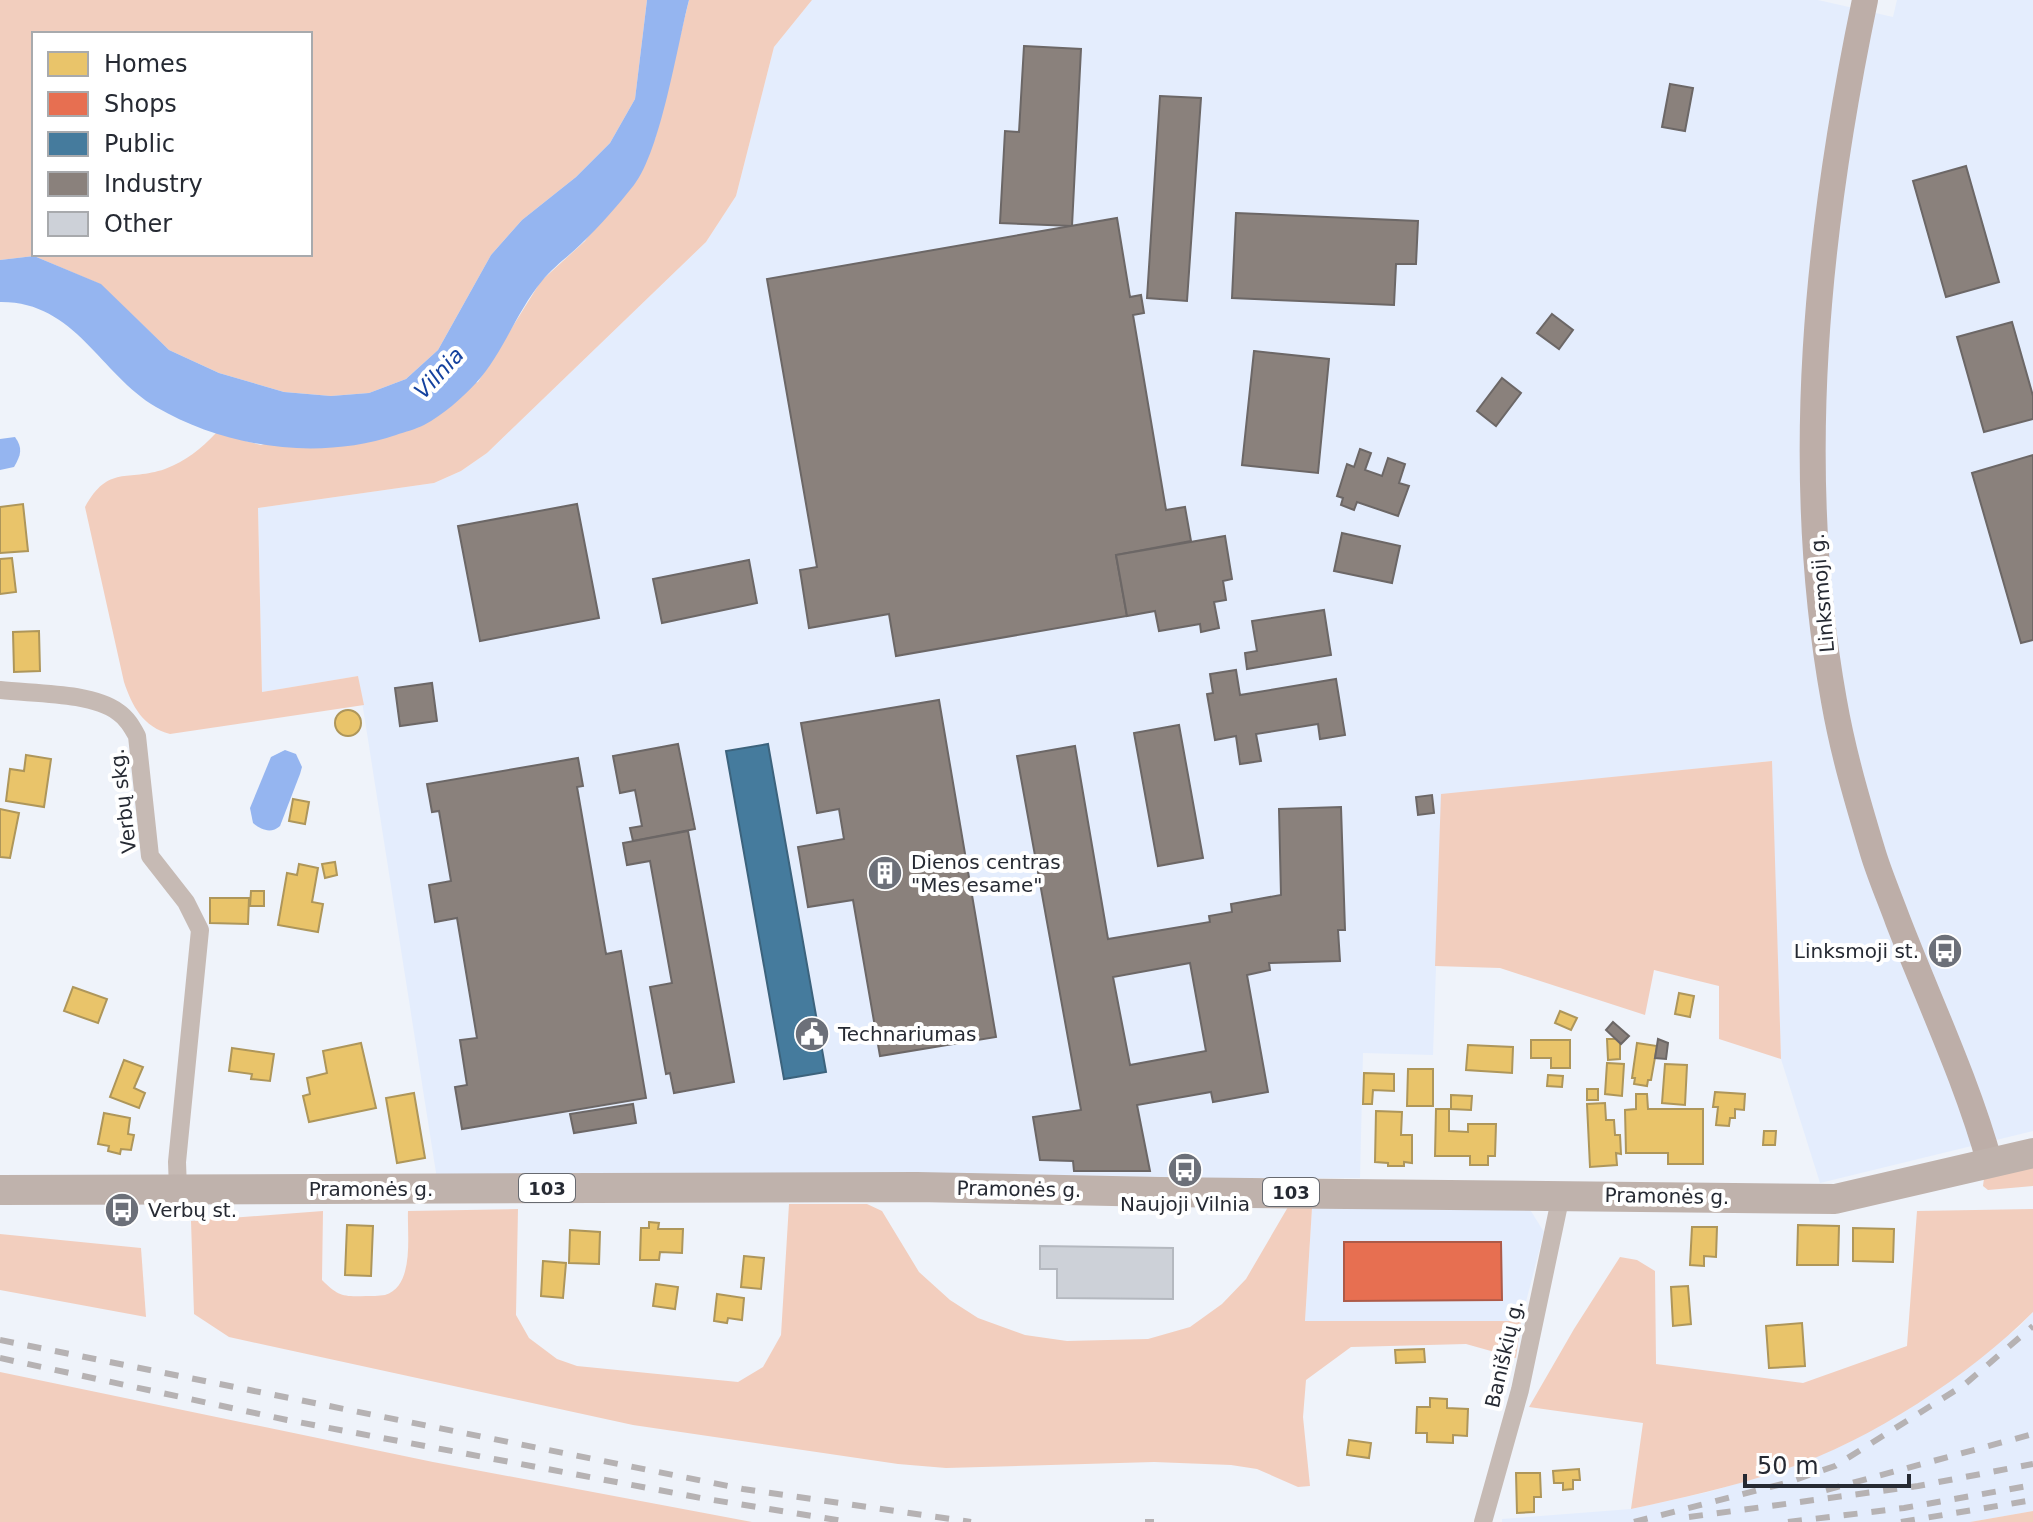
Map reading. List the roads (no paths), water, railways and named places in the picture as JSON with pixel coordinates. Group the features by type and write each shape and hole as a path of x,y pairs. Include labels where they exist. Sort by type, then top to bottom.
{"main road":[{"name":"Linksmoji g.","path":"1864,5 1839,136 1821,277 1814,373 1813,469 1824,634 1834,702 1874,858 1964,1086 1990,1164"},
{"name":"Pramonės g.","path":"0,1190 917,1187 1835,1199 2033,1153"}],"street":[{"name":"Verbų skg.","path":"0,690 96,701 117,711 129,722 137,736 150,856 186,902 200,930 177,1162 178,1189"},
{"name":"Baniškių g.","path":"1483,1522 1520,1390 1561,1195"}],"water":[{"name":"Vilnia","path":"647,0 689,0 667,97 644,169 602,223 542,281 486,372 452,406 424,425 366,443 336,447 273,446 242,441 183,421 156,407 136,393 68,326 48,313 26,305 0,302 0,260 34,256 101,284 169,350 219,373 284,392 331,396 369,393 406,379 438,350 491,255 522,220 576,177 610,143 635,99"},
{"path":"15,437 20,448 18,459 14,467 0,470 0,439"},
{"path":"285,750 296,754 302,767 280,826 266,830 253,823 250,808 271,757"}],"railway":[{"path":"1634,1522 1786,1483 1835,1466 1964,1385 2033,1326"},
{"path":"0,1340 743,1489 971,1522"},
{"path":"0,1358 287,1420 701,1498 849,1522"},
{"path":"1826,1490 2033,1434"},
{"path":"1689,1517 1918,1486 2033,1464"},
{"path":"1788,1522 1904,1508 2033,1485"},
{"path":"1901,1522 2033,1500"},
{"path":"1145,1522 1154,1522"}],"place":[{"name":"Dienos centras \"Mes esame\"","path":"885,873"},
{"name":"Linksmoji st.","path":"1945,951"},
{"name":"Technariumas","path":"812,1034"},
{"name":"Naujoji Vilnia","path":"1185,1170"},
{"name":"Verbų st.","path":"122,1210"}]}
